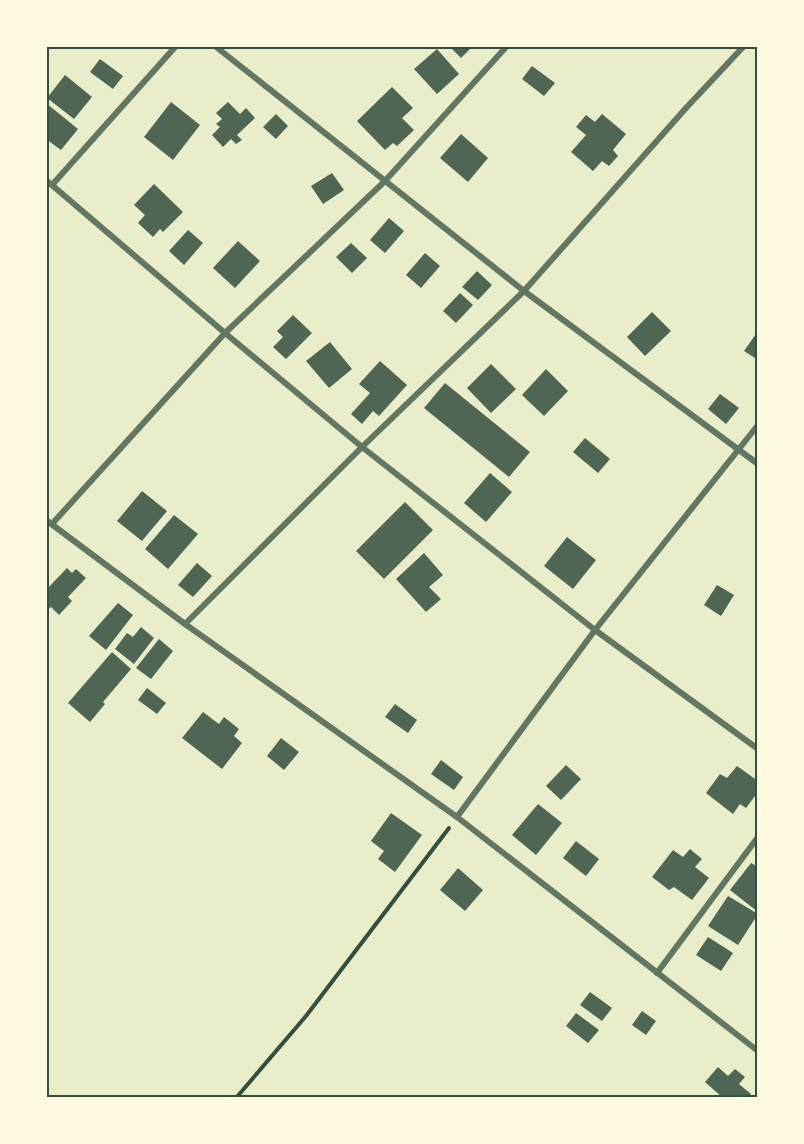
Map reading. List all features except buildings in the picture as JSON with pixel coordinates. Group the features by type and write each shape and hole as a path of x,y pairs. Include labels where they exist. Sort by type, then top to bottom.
{"street":[{"path":"176,46 49,183 362,447 595,630 758,749"},
{"path":"215,46 524,291 758,464"},
{"path":"507,46 385,181 225,333 49,522 185,624 457,818 758,1051"},
{"path":"185,624 362,447 524,291 744,46"},
{"path":"457,818 595,630 758,425"},
{"path":"657,973 758,837"}],"path":[{"path":"236,1098 306,1016 457,818"}]}
